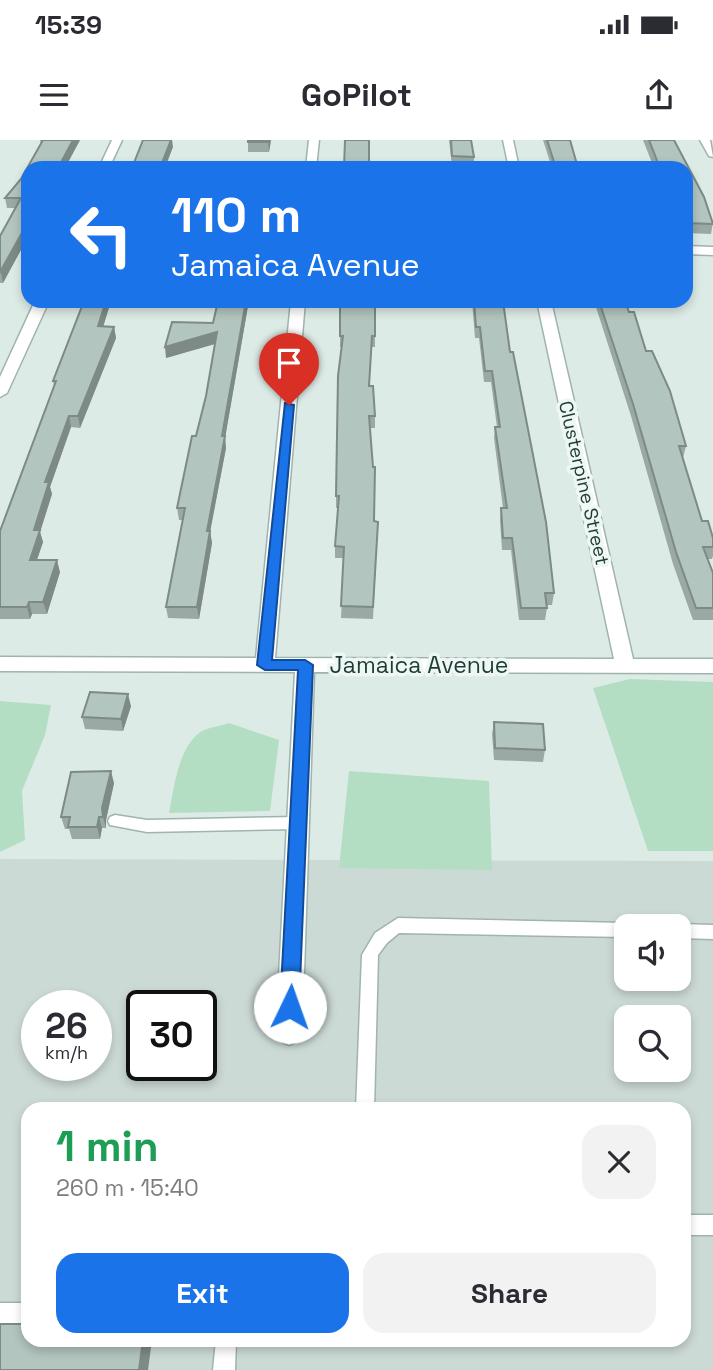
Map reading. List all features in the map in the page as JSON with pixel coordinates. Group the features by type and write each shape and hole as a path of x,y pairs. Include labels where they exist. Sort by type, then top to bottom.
{"street":[{"path":"107,161 117,140"},
{"path":"312,161 313,140"},
{"path":"508,140 512,161"},
{"path":"705,140 713,154"},
{"path":"693,250 713,251"},
{"path":"0,393 39,308"},
{"path":"265,665 298,308"},
{"name":"Clusterpine Street","path":"546,308 625,666"},
{"name":"Jamaica Avenue","path":"0,664 713,666"},
{"path":"289,1033 305,665"}],"lane":[{"path":"115,821 147,825 298,823"},
{"path":"365,1102 370,956 375,941 387,932 398,925 614,930"},
{"path":"691,931 713,932"},
{"path":"691,1225 713,1226"},
{"path":"0,1313 21,1313"},
{"path":"224,1370 226,1347"}],"shaded area":[{"path":"0,859 713,861 713,1370 0,1370"}],"green space":[{"path":"630,679 713,682 713,851 648,851 593,688"},
{"path":"0,701 51,705 45,735 22,791 25,840 0,852"},
{"path":"229,723 279,740 270,811 169,813 178,768 187,747 202,731"},
{"path":"349,771 489,781 492,870 339,868"}],"building":[{"path":"43,140 73,140 62,161 31,161"},
{"path":"143,140 171,140 163,161 135,161"},
{"path":"248,140 269,140 248,142"},
{"path":"345,140 369,140 369,161 344,161"},
{"path":"451,140 471,140 474,157 452,156"},
{"path":"547,140 570,140 576,161 554,161"},
{"path":"649,140 674,140 685,161 657,161"},
{"path":"693,176 704,197 713,224 693,223"},
{"path":"21,179 21,198 5,198"},
{"path":"21,198 21,234 0,272 0,236"},
{"path":"81,308 104,308 98,326 114,327 78,416 69,416 45,482 49,482 34,530 40,530 30,560 57,560 43,602 29,602 27,607 0,607 0,531 56,381 53,381"},
{"path":"216,308 245,308 222,436 225,436 207,531 210,531 197,607 166,607 185,508 177,508 192,436 196,436 206,396 217,332 165,347 172,322 213,323"},
{"path":"340,308 375,308 375,336 372,336 369,386 373,386 375,416 369,416 375,467 374,521 378,522 373,607 341,606 344,547 335,546 339,496 336,496 338,376 343,336 340,336"},
{"path":"475,308 504,308 510,352 513,352 546,522 554,593 545,593 547,608 521,608 512,538 503,538 501,508 507,508 495,427 500,427 492,371 485,371 480,327 476,327"},
{"path":"601,308 628,308 629,312 634,312 646,351 652,351 670,391 686,446 679,446 702,521 708,521 713,538 713,547 703,547 713,573 713,608 696,608 676,552 633,404"},
{"path":"90,692 128,694 121,719 82,717"},
{"path":"494,722 543,724 545,750 495,748"},
{"path":"111,771 102,808 103,817 99,817 97,827 68,827 70,817 61,817 71,772"},
{"path":"0,1324 21,1324 21,1347 142,1347 139,1370 0,1370"}],"route":[{"path":"289,405 265,665 305,665 290,1007"}]}
